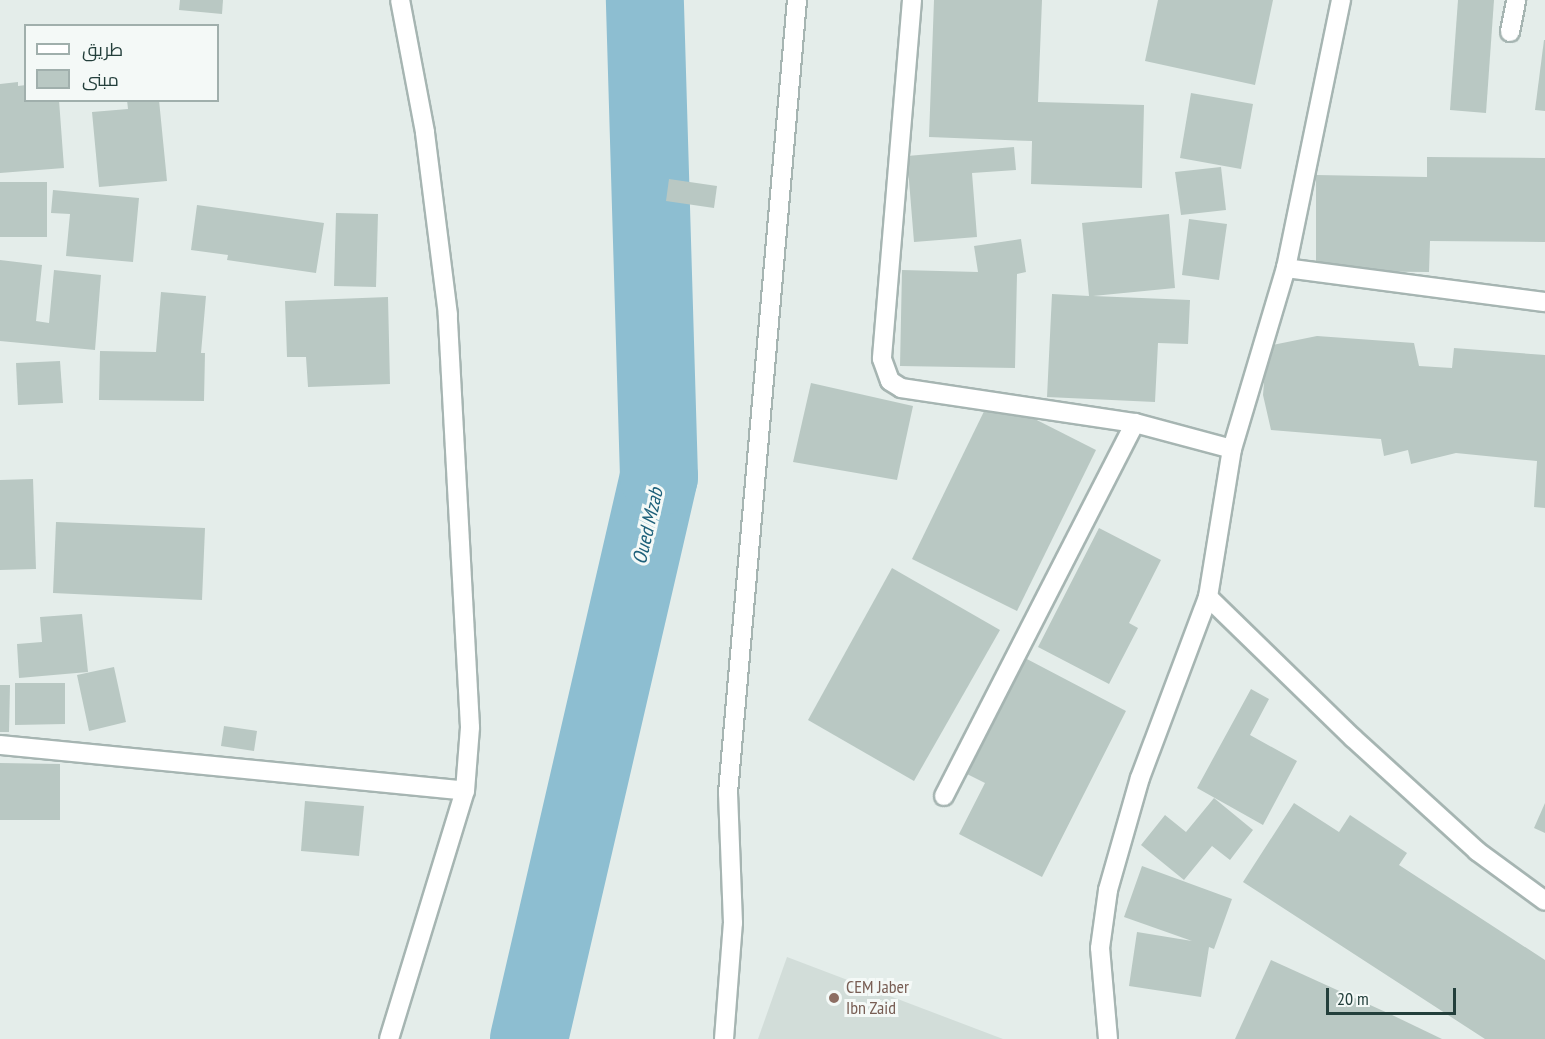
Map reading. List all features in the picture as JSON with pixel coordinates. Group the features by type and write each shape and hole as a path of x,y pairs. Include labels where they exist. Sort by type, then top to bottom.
{"street":[{"path":"389,1039 465,791 470,727 448,315 425,132 400,0"},
{"path":"724,1039 733,923 728,793 797,0"},
{"path":"912,0 882,359 890,381 902,388 1135,423 1232,449"},
{"path":"1108,1039 1100,948 1108,890 1140,778 1208,597 1232,449 1286,268 1341,0"},
{"path":"1510,32 1516,0"},
{"path":"1286,268 1545,302"},
{"path":"944,796 1135,423"},
{"path":"1208,597 1353,738 1477,851 1545,901"},
{"path":"0,745 465,791"}],"shaded area":[{"name":"CEM Jaber Ibn Zaid","path":"787,957 1003,1039 758,1039"}],"building":[{"path":"180,0 223,0 222,14 179,10"},
{"path":"934,0 1042,0 1038,102 1144,105 1142,188 1031,184 1032,141 929,137"},
{"path":"1158,0 1273,0 1255,85 1145,61"},
{"path":"1458,0 1494,0 1486,113 1450,110"},
{"path":"1545,40 1545,111 1535,110"},
{"path":"18,82 18,86 24,85 24,102 59,102 64,168 0,173 0,84"},
{"path":"1191,93 1253,104 1241,169 1180,158"},
{"path":"127,102 159,102 167,181 99,187 92,112 128,109"},
{"path":"1014,147 1016,170 972,173 977,237 914,242 907,156"},
{"path":"1427,157 1545,158 1545,242 1430,241 1429,272 1316,271 1316,175 1427,177"},
{"path":"1221,167 1226,210 1181,215 1175,172"},
{"path":"669,179 717,186 714,208 666,201"},
{"path":"0,182 47,182 47,237 0,237"},
{"path":"53,190 139,198 133,262 66,256 70,214 51,213"},
{"path":"197,205 324,223 316,273 227,260 228,255 191,250"},
{"path":"336,213 378,214 376,287 334,286"},
{"path":"1169,214 1175,288 1093,296 1190,300 1188,344 1158,343 1155,402 1047,397 1052,294 1089,296 1082,223"},
{"path":"1189,219 1227,224 1219,280 1182,275"},
{"path":"1021,239 1026,272 1017,274 1015,368 900,366 902,270 978,272 974,246"},
{"path":"0,260 42,265 36,321 49,323 54,270 101,275 95,350 0,341"},
{"path":"161,292 206,296 201,353 205,353 204,401 99,400 100,351 156,352"},
{"path":"388,297 390,384 308,387 306,357 287,357 285,301"},
{"path":"1317,336 1414,343 1419,366 1452,368 1454,348 1545,355 1545,508 1534,507 1537,461 1456,453 1411,464 1408,450 1384,456 1381,439 1271,430 1263,395 1267,346"},
{"path":"60,361 63,403 18,405 16,363"},
{"path":"811,383 913,406 897,480 793,462"},
{"path":"991,397 1096,450 1017,611 912,559"},
{"path":"33,479 36,569 0,570 0,480"},
{"path":"56,522 205,528 202,600 53,593"},
{"path":"1099,528 1161,560 1129,623 1138,628 1109,684 1038,647"},
{"path":"892,568 1000,630 914,781 808,720"},
{"path":"82,614 88,672 19,678 17,644 42,642 40,617"},
{"path":"1025,658 1126,711 1042,877 959,834 985,783 967,774"},
{"path":"114,667 126,722 89,731 77,675"},
{"path":"15,683 65,683 65,724 15,725"},
{"path":"0,685 10,685 9,732 0,732"},
{"path":"1251,689 1269,699 1250,735 1297,761 1263,825 1197,788"},
{"path":"224,726 257,731 254,751 221,746"},
{"path":"0,763 60,764 60,820 0,820"},
{"path":"1214,798 1253,830 1230,860 1212,846 1184,880 1141,845 1165,815 1186,832"},
{"path":"305,801 364,806 359,856 301,851"},
{"path":"1294,803 1339,832 1350,815 1407,853 1399,865 1545,960 1545,1039 1485,1039 1243,882"},
{"path":"1545,803 1545,833 1534,828"},
{"path":"1142,866 1232,899 1214,949 1209,947 1201,997 1129,986 1137,932 1192,941 1124,917"},
{"path":"1271,960 1390,1014 1442,1039 1235,1039"}],"waterway":[{"name":"Oued Mzab","path":"529,1039 659,477 645,0"}],"place":[{"name":"CEM Jaber Ibn Zaid","path":"834,998"}]}
